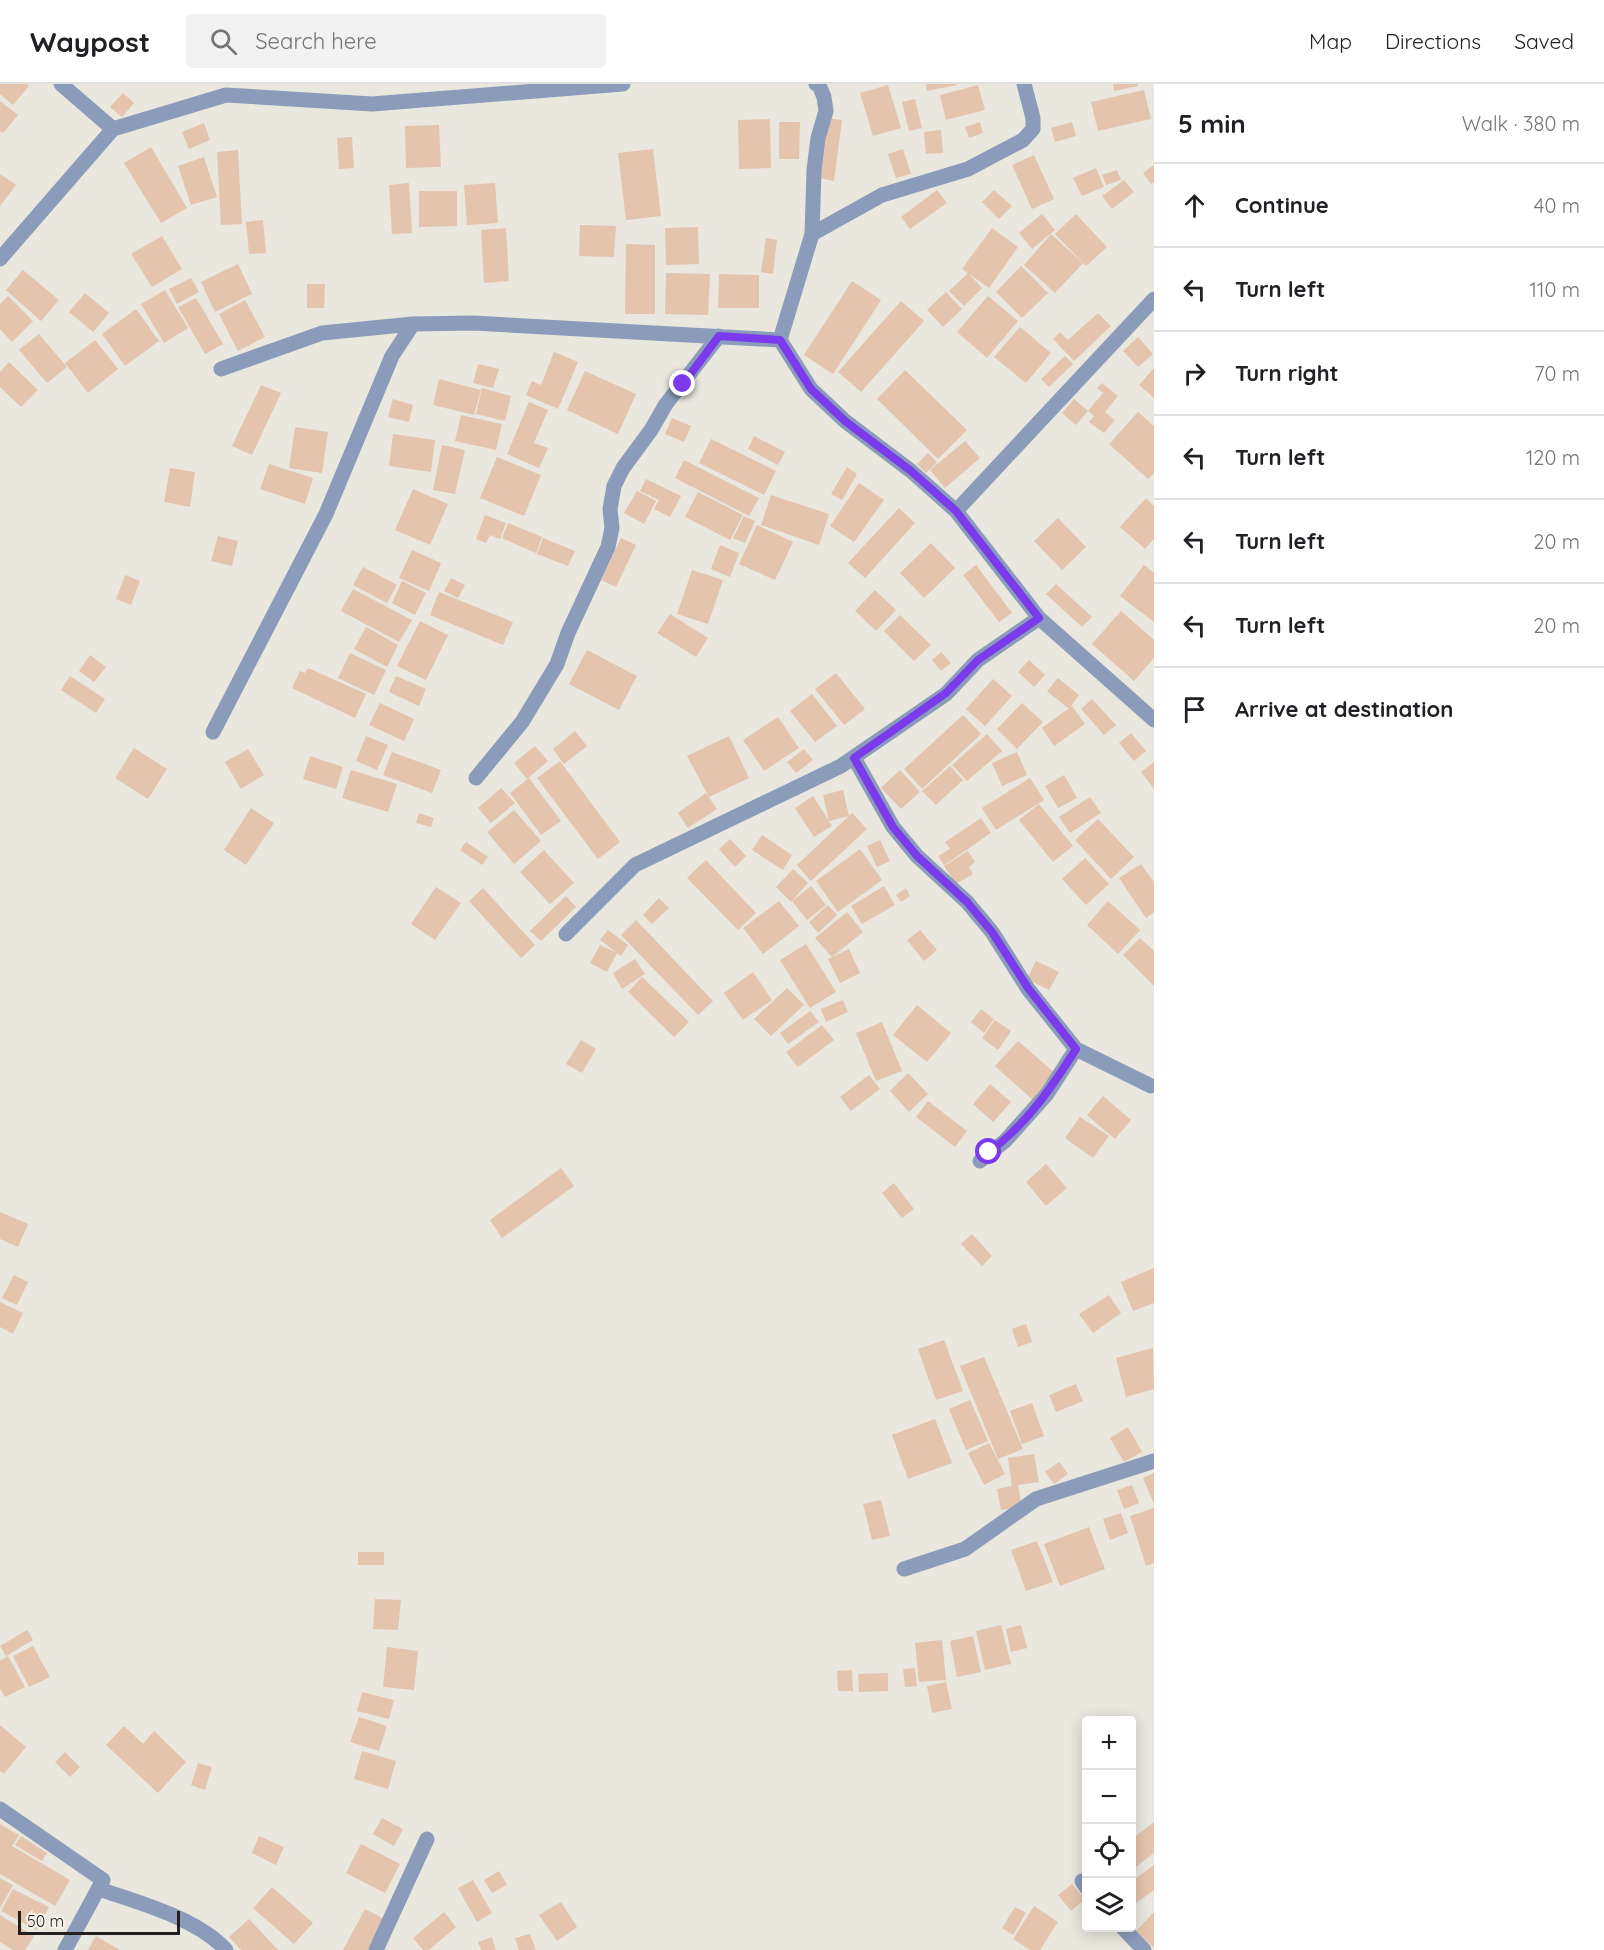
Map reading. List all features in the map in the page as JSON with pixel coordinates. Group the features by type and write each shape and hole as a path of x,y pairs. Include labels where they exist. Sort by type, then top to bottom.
{"street":[{"path":"61,84 113,129"},
{"path":"0,260 113,129 226,95 284,91 372,104 623,84"},
{"path":"816,84 819,85 824,97 826,111 818,138 814,170 812,234 780,340 811,389 845,421 911,471 956,511 1039,618 1152,714"},
{"path":"812,234 882,195 968,169 1023,140 1033,129 1033,118 1024,84"},
{"path":"956,511 1154,298"},
{"path":"221,369 322,333 413,324 473,323 780,340"},
{"path":"213,732 326,514 392,356 413,324"},
{"path":"476,778 522,722 557,664 568,633 608,547 612,528 610,509 614,486 623,468 651,430 666,404 719,336"},
{"path":"566,934 635,865 841,766 946,693 978,660 1039,618"},
{"path":"854,758 893,827 917,856 967,902 986,924 1028,988 1076,1049 1150,1086"},
{"path":"980,1161 1005,1141 1047,1094 1076,1049"},
{"path":"904,1569 965,1550 1036,1499 1154,1461"},
{"path":"0,1809 104,1880 64,1950"},
{"path":"376,1950 427,1839"},
{"path":"99,1889 170,1913 219,1942 226,1950"},
{"path":"1127,1932 1144,1950"}],"building":[{"path":"0,84 27,84 29,86 13,105 0,94"},
{"path":"926,84 957,84 957,85 927,91"},
{"path":"1113,84 1138,84 1138,86 1114,91"},
{"path":"888,85 901,128 873,136 860,93"},
{"path":"978,85 985,110 946,120 940,95"},
{"path":"1144,90 1151,119 1098,131 1091,102"},
{"path":"123,93 134,103 122,117 110,107"},
{"path":"915,99 922,128 909,131 902,102"},
{"path":"0,101 18,115 3,133 0,131"},
{"path":"827,118 842,120 834,181 819,178"},
{"path":"770,119 771,168 739,169 738,120"},
{"path":"779,122 800,122 799,159 779,159"},
{"path":"980,122 983,133 969,138 965,127"},
{"path":"1072,122 1076,136 1055,142 1051,128"},
{"path":"204,123 210,140 189,149 182,132"},
{"path":"439,125 441,167 406,168 405,126"},
{"path":"941,130 943,153 926,154 924,132"},
{"path":"352,137 354,168 339,169 337,138"},
{"path":"151,147 187,208 161,223 124,163"},
{"path":"653,149 661,216 626,220 618,153"},
{"path":"903,149 911,174 896,178 888,154"},
{"path":"238,150 242,224 221,225 217,152"},
{"path":"1034,155 1054,199 1032,209 1012,165"},
{"path":"204,157 217,197 191,205 178,166"},
{"path":"1154,165 1154,182 1151,184 1143,173"},
{"path":"1096,168 1104,187 1082,196 1073,178"},
{"path":"1117,170 1121,180 1106,185 1102,175"},
{"path":"0,174 16,185 0,206"},
{"path":"1124,180 1134,192 1112,209 1102,196"},
{"path":"409,183 412,233 392,234 389,185"},
{"path":"495,183 498,223 467,225 464,185"},
{"path":"937,190 947,203 910,229 901,217"},
{"path":"994,190 1012,206 999,219 982,202"},
{"path":"419,191 457,191 457,226 419,227"},
{"path":"1042,214 1055,230 1032,249 1019,233"},
{"path":"1076,214 1107,247 1086,266 1055,234"},
{"path":"263,220 266,253 249,254 246,222"},
{"path":"580,225 616,226 614,257 579,256"},
{"path":"698,227 699,264 666,265 665,228"},
{"path":"506,228 509,281 484,283 481,230"},
{"path":"992,228 1018,247 989,288 962,269"},
{"path":"1051,234 1083,263 1055,293 1024,265"},
{"path":"162,236 182,269 152,287 131,254"},
{"path":"766,238 777,240 773,274 761,272"},
{"path":"626,244 655,245 655,314 625,314"},
{"path":"238,264 252,294 215,312 201,282"},
{"path":"1021,266 1048,293 1022,318 996,292"},
{"path":"23,270 59,300 41,321 6,290"},
{"path":"666,273 710,274 708,315 665,314"},
{"path":"968,273 982,288 964,306 949,291"},
{"path":"719,274 759,275 759,308 718,308"},
{"path":"191,278 199,292 177,304 169,289"},
{"path":"852,281 881,300 833,374 804,355"},
{"path":"307,284 325,284 324,308 307,308"},
{"path":"165,290 188,328 164,343 141,304"},
{"path":"946,292 962,309 943,327 927,310"},
{"path":"85,293 109,313 93,332 69,312"},
{"path":"8,296 33,321 12,342 0,329 0,304"},
{"path":"988,296 1018,321 987,358 957,332"},
{"path":"196,298 223,344 205,354 178,307"},
{"path":"245,300 265,337 238,351 219,314"},
{"path":"901,301 924,321 861,392 838,372"},
{"path":"136,309 159,341 125,366 102,334"},
{"path":"1098,313 1111,326 1074,361 1053,339 1060,332 1068,340"},
{"path":"1020,327 1051,353 1026,383 994,357"},
{"path":"39,334 67,367 47,383 19,350"},
{"path":"1138,337 1153,354 1138,367 1123,351"},
{"path":"95,340 118,369 88,393 65,363"},
{"path":"554,352 578,362 558,409 526,395 532,381 541,385"},
{"path":"1065,356 1073,364 1049,387 1041,379"},
{"path":"9,362 38,390 21,407 0,387 0,372"},
{"path":"478,364 499,369 493,388 473,383"},
{"path":"1154,368 1154,398 1139,385"},
{"path":"905,370 967,430 938,459 877,399"},
{"path":"585,371 636,394 618,434 567,410"},
{"path":"439,379 481,390 474,415 433,405"},
{"path":"1102,383 1118,396 1105,412 1115,420 1104,433 1089,422 1094,416 1088,411 1103,393 1097,388"},
{"path":"261,385 281,393 252,455 232,446"},
{"path":"482,388 511,396 505,421 476,414"},
{"path":"393,399 413,405 409,422 388,417"},
{"path":"1074,399 1088,411 1076,425 1062,413"},
{"path":"529,402 548,410 534,443 548,448 539,468 507,454"},
{"path":"1138,412 1154,426 1154,473 1148,479 1109,444"},
{"path":"461,415 502,424 496,450 455,441"},
{"path":"672,418 691,426 684,442 665,434"},
{"path":"295,427 328,432 322,473 289,468"},
{"path":"393,434 435,440 431,472 389,466"},
{"path":"754,436 785,452 778,465 748,449"},
{"path":"711,439 776,471 764,495 699,463"},
{"path":"965,441 980,458 945,488 930,470"},
{"path":"442,445 465,450 455,494 433,490"},
{"path":"928,453 937,462 926,473 917,464"},
{"path":"497,457 541,475 524,516 480,498"},
{"path":"684,460 759,498 749,516 675,478"},
{"path":"269,464 313,478 305,504 260,489"},
{"path":"847,467 857,474 842,500 831,494"},
{"path":"170,468 195,472 190,507 164,502"},
{"path":"646,479 681,496 670,517 654,509 659,500 640,491"},
{"path":"859,483 884,500 854,542 830,526"},
{"path":"413,489 448,504 430,545 395,530"},
{"path":"637,491 656,501 644,524 624,513"},
{"path":"698,492 743,515 730,540 685,517"},
{"path":"771,495 829,514 819,545 761,525"},
{"path":"1146,498 1154,506 1154,539 1145,549 1120,527"},
{"path":"899,508 915,523 865,578 848,563"},
{"path":"485,515 506,523 500,539 490,535 486,543 476,539"},
{"path":"744,516 755,521 745,543 733,538"},
{"path":"1058,518 1086,547 1062,570 1034,541"},
{"path":"508,523 542,537 536,553 502,538"},
{"path":"757,525 793,542 775,580 739,564"},
{"path":"218,536 238,541 232,566 211,561"},
{"path":"543,538 575,551 568,566 537,554"},
{"path":"621,538 636,545 616,587 601,580"},
{"path":"931,543 955,568 924,598 900,573"},
{"path":"720,545 739,553 730,577 711,569"},
{"path":"412,550 441,563 429,591 399,578"},
{"path":"976,565 1012,613 999,622 963,575"},
{"path":"1144,565 1154,573 1154,622 1120,596"},
{"path":"363,567 397,585 387,603 353,585"},
{"path":"692,570 723,580 708,624 677,614"},
{"path":"125,575 140,581 131,605 116,599"},
{"path":"451,578 465,585 458,598 444,591"},
{"path":"402,581 426,593 415,615 392,603"},
{"path":"1056,584 1092,617 1082,627 1046,594"},
{"path":"353,589 412,620 399,642 341,611"},
{"path":"875,590 896,610 876,631 855,611"},
{"path":"439,592 513,622 503,645 430,615"},
{"path":"1121,611 1154,640 1154,658 1134,681 1092,644"},
{"path":"670,614 708,638 696,657 657,633"},
{"path":"900,615 931,645 914,661 884,631"},
{"path":"420,621 448,635 426,680 397,666"},
{"path":"366,627 398,645 387,667 354,649"},
{"path":"587,650 637,676 619,710 569,684"},
{"path":"941,652 951,663 941,671 932,660"},
{"path":"350,653 386,670 374,695 338,678"},
{"path":"90,655 106,667 94,682 79,671"},
{"path":"1029,660 1045,675 1034,687 1018,672"},
{"path":"308,668 366,694 355,718 292,688 300,671 305,673"},
{"path":"836,673 865,709 844,725 815,689"},
{"path":"70,676 105,699 96,713 61,690"},
{"path":"396,676 426,689 419,706 389,692"},
{"path":"1058,678 1079,695 1069,709 1047,691"},
{"path":"993,679 1012,696 985,726 966,709"},
{"path":"812,694 837,726 815,742 790,711"},
{"path":"1092,699 1116,725 1104,735 1081,709"},
{"path":"380,703 414,719 404,741 369,725"},
{"path":"1022,703 1043,722 1017,749 997,729"},
{"path":"1072,706 1085,724 1054,746 1042,728"},
{"path":"963,715 981,734 922,789 904,769"},
{"path":"778,717 799,748 764,771 743,740"},
{"path":"575,731 587,746 564,764 553,749"},
{"path":"1131,733 1146,751 1134,761 1119,743"},
{"path":"987,734 1002,751 967,781 952,765"},
{"path":"366,736 388,745 377,770 356,761"},
{"path":"729,736 749,778 709,797 687,756"},
{"path":"535,746 548,761 527,779 514,763"},
{"path":"134,748 167,769 148,799 115,778"},
{"path":"248,749 264,775 241,789 225,762"},
{"path":"804,749 813,760 796,773 787,762"},
{"path":"392,752 441,770 432,793 383,775"},
{"path":"1017,752 1027,775 1002,786 992,763"},
{"path":"310,756 343,767 336,789 303,779"},
{"path":"560,761 620,842 598,859 537,778"},
{"path":"1154,762 1154,789 1141,772"},
{"path":"950,766 963,780 936,805 922,791"},
{"path":"351,770 397,784 388,812 342,798"},
{"path":"900,770 920,792 901,809 881,788"},
{"path":"1064,775 1077,798 1058,808 1045,786"},
{"path":"529,778 561,821 541,835 510,793"},
{"path":"1030,778 1044,800 996,830 982,808"},
{"path":"501,788 515,803 491,823 478,808"},
{"path":"843,790 849,816 829,821 823,795"},
{"path":"706,793 717,809 688,828 678,813"},
{"path":"813,796 832,826 814,837 795,808"},
{"path":"1090,797 1101,813 1070,833 1059,817"},
{"path":"1039,804 1073,846 1053,862 1019,820"},
{"path":"251,808 274,823 246,865 224,850"},
{"path":"514,810 541,841 514,864 487,832"},
{"path":"419,813 434,818 431,827 416,823"},
{"path":"852,813 867,829 811,881 797,865"},
{"path":"981,818 991,833 944,865 938,856 950,849 945,842"},
{"path":"1098,819 1134,857 1111,879 1075,840"},
{"path":"762,835 792,855 783,870 752,850"},
{"path":"730,839 746,856 735,867 719,849"},
{"path":"880,840 890,861 877,867 867,846"},
{"path":"466,842 488,857 482,865 460,850"},
{"path":"860,849 882,880 838,912 816,881"},
{"path":"544,850 574,883 550,904 520,872"},
{"path":"968,851 975,862 969,867 973,874 956,884 944,866"},
{"path":"1085,858 1109,884 1086,905 1062,879"},
{"path":"706,860 756,913 738,930 687,878"},
{"path":"1141,864 1154,882 1154,912 1146,918 1119,878"},
{"path":"793,869 808,883 791,902 776,887"},
{"path":"811,886 826,905 807,920 792,901"},
{"path":"884,886 895,905 862,924 851,906"},
{"path":"436,887 461,903 435,940 411,924"},
{"path":"483,888 535,945 521,958 469,901"},
{"path":"906,888 910,896 901,902 896,895"},
{"path":"566,896 576,907 541,941 530,931"},
{"path":"659,898 669,908 652,924 643,915"},
{"path":"779,901 799,926 763,954 743,928"},
{"path":"1108,901 1140,930 1118,954 1087,925"},
{"path":"828,905 837,915 818,933 809,922"},
{"path":"847,912 863,932 832,957 815,938"},
{"path":"636,920 713,1001 698,1015 621,935"},
{"path":"608,930 628,945 621,956 600,940"},
{"path":"920,930 937,950 924,961 907,940"},
{"path":"1140,938 1154,951 1154,986 1123,955"},
{"path":"806,944 836,992 810,1008 780,960"},
{"path":"600,945 617,953 607,972 590,963"},
{"path":"849,949 860,973 840,983 828,959"},
{"path":"635,959 645,974 622,989 613,973"},
{"path":"1036,961 1059,972 1049,990 1027,979"},
{"path":"753,972 772,1000 743,1020 724,993"},
{"path":"642,977 689,1022 674,1037 628,992"},
{"path":"787,988 804,1005 771,1036 754,1019"},
{"path":"843,1000 848,1012 826,1022 821,1009"},
{"path":"917,1005 951,1033 927,1062 893,1035"},
{"path":"981,1009 994,1019 984,1033 971,1022"},
{"path":"810,1011 819,1022 788,1044 780,1033"},
{"path":"995,1020 1011,1031 998,1050 982,1038"},
{"path":"882,1022 902,1071 876,1081 856,1033"},
{"path":"822,1025 834,1040 798,1067 786,1052"},
{"path":"581,1040 596,1049 582,1073 566,1064"},
{"path":"1018,1041 1057,1075 1034,1101 995,1066"},
{"path":"908,1073 928,1094 909,1112 890,1091"},
{"path":"869,1075 880,1089 851,1111 840,1097"},
{"path":"990,1084 1011,1102 993,1122 973,1104"},
{"path":"1103,1096 1131,1120 1115,1139 1087,1115"},
{"path":"928,1101 967,1131 955,1147 916,1117"},
{"path":"1080,1117 1109,1136 1093,1158 1065,1138"},
{"path":"1046,1164 1067,1188 1046,1206 1026,1182"},
{"path":"561,1168 574,1186 502,1238 490,1220"},
{"path":"894,1183 914,1209 902,1218 882,1193"},
{"path":"0,1212 28,1224 18,1247 0,1239"},
{"path":"972,1234 992,1256 982,1266 961,1244"},
{"path":"1154,1268 1154,1303 1133,1311 1121,1282"},
{"path":"14,1275 28,1282 17,1305 2,1298"},
{"path":"1109,1295 1121,1313 1093,1333 1079,1314"},
{"path":"0,1302 23,1313 13,1334 0,1327"},
{"path":"1026,1324 1032,1342 1018,1347 1012,1329"},
{"path":"944,1340 963,1391 936,1400 918,1349"},
{"path":"1153,1348 1154,1389 1126,1397 1116,1358"},
{"path":"984,1357 1023,1449 998,1459 960,1366"},
{"path":"1076,1384 1083,1401 1056,1412 1049,1395"},
{"path":"970,1400 988,1441 966,1450 949,1409"},
{"path":"1032,1403 1044,1436 1022,1444 1010,1411"},
{"path":"935,1419 952,1463 908,1479 892,1435"},
{"path":"1128,1427 1142,1452 1124,1462 1110,1438"},
{"path":"989,1443 1005,1474 984,1485 968,1453"},
{"path":"1034,1454 1039,1482 1018,1485 1022,1507 1001,1510 997,1489 1012,1486 1008,1458"},
{"path":"1059,1462 1068,1474 1054,1484 1045,1472"},
{"path":"1154,1473 1154,1504 1143,1478"},
{"path":"1132,1485 1139,1503 1124,1509 1117,1490"},
{"path":"881,1500 890,1536 872,1540 863,1504"},
{"path":"1154,1508 1154,1563 1146,1566 1130,1516"},
{"path":"1121,1513 1128,1533 1110,1540 1103,1519"},
{"path":"1089,1527 1105,1569 1060,1586 1044,1544"},
{"path":"1037,1541 1053,1582 1026,1591 1011,1550"},
{"path":"358,1552 384,1552 384,1565 358,1565"},
{"path":"375,1599 401,1600 398,1630 373,1629"},
{"path":"1001,1625 1011,1664 985,1670 976,1631"},
{"path":"1021,1625 1027,1648 1011,1652 1006,1629"},
{"path":"27,1630 33,1640 6,1656 0,1646"},
{"path":"973,1636 981,1672 957,1677 950,1641"},
{"path":"942,1640 946,1680 919,1682 915,1643"},
{"path":"33,1646 50,1677 29,1687 13,1656"},
{"path":"387,1647 418,1651 414,1690 383,1687"},
{"path":"8,1656 25,1687 5,1697 0,1688 0,1661"},
{"path":"915,1668 917,1686 905,1687 903,1669"},
{"path":"852,1670 853,1691 838,1691 837,1671"},
{"path":"888,1673 888,1691 859,1692 858,1674"},
{"path":"946,1682 952,1709 932,1713 927,1686"},
{"path":"362,1692 394,1700 389,1719 357,1711"},
{"path":"359,1717 387,1726 379,1751 350,1742"},
{"path":"0,1725 26,1747 4,1774 0,1771"},
{"path":"124,1726 143,1744 154,1731 186,1762 158,1793 106,1745"},
{"path":"362,1751 396,1761 388,1789 354,1779"},
{"path":"65,1752 80,1767 70,1777 55,1762"},
{"path":"198,1763 212,1767 205,1790 191,1785"},
{"path":"382,1818 403,1829 394,1846 373,1834"},
{"path":"1154,1822 1154,1853 1136,1867 1136,1836"},
{"path":"0,1824 19,1835 12,1846 70,1880 55,1906 0,1874"},
{"path":"21,1836 47,1853 42,1861 15,1845"},
{"path":"259,1836 284,1847 276,1865 252,1853"},
{"path":"361,1844 400,1864 385,1893 346,1873"},
{"path":"1154,1865 1154,1890 1136,1903 1136,1878"},
{"path":"499,1871 507,1885 492,1893 484,1880"},
{"path":"0,1878 13,1885 0,1908"},
{"path":"473,1880 492,1913 477,1922 458,1888"},
{"path":"1072,1884 1082,1896 1082,1902 1071,1911 1058,1895"},
{"path":"272,1887 313,1923 294,1944 253,1908"},
{"path":"13,1889 49,1907 37,1930 1,1911"},
{"path":"561,1902 577,1927 557,1941 539,1915"},
{"path":"1034,1906 1058,1922 1040,1950 1030,1950 1013,1939"},
{"path":"1015,1907 1026,1913 1013,1935 1002,1928"},
{"path":"365,1909 384,1919 368,1950 343,1950"},
{"path":"444,1912 456,1927 429,1950 423,1950 413,1938"},
{"path":"1154,1912 1154,1948 1136,1931"},
{"path":"0,1915 34,1936 25,1950 13,1950 0,1942"},
{"path":"249,1919 278,1950 241,1950 229,1937"},
{"path":"530,1934 536,1950 519,1950 515,1938"},
{"path":"96,1936 120,1950 88,1950"},
{"path":"492,1937 496,1950 481,1950 478,1942"}],"route":[{"path":"683,384 719,336 780,340 811,389 845,421 911,471 956,511 1039,618 978,660 946,693 854,758 893,827 917,856 967,902 992,932 1028,988 1076,1049 1047,1094 1005,1141 989,1152"}]}
